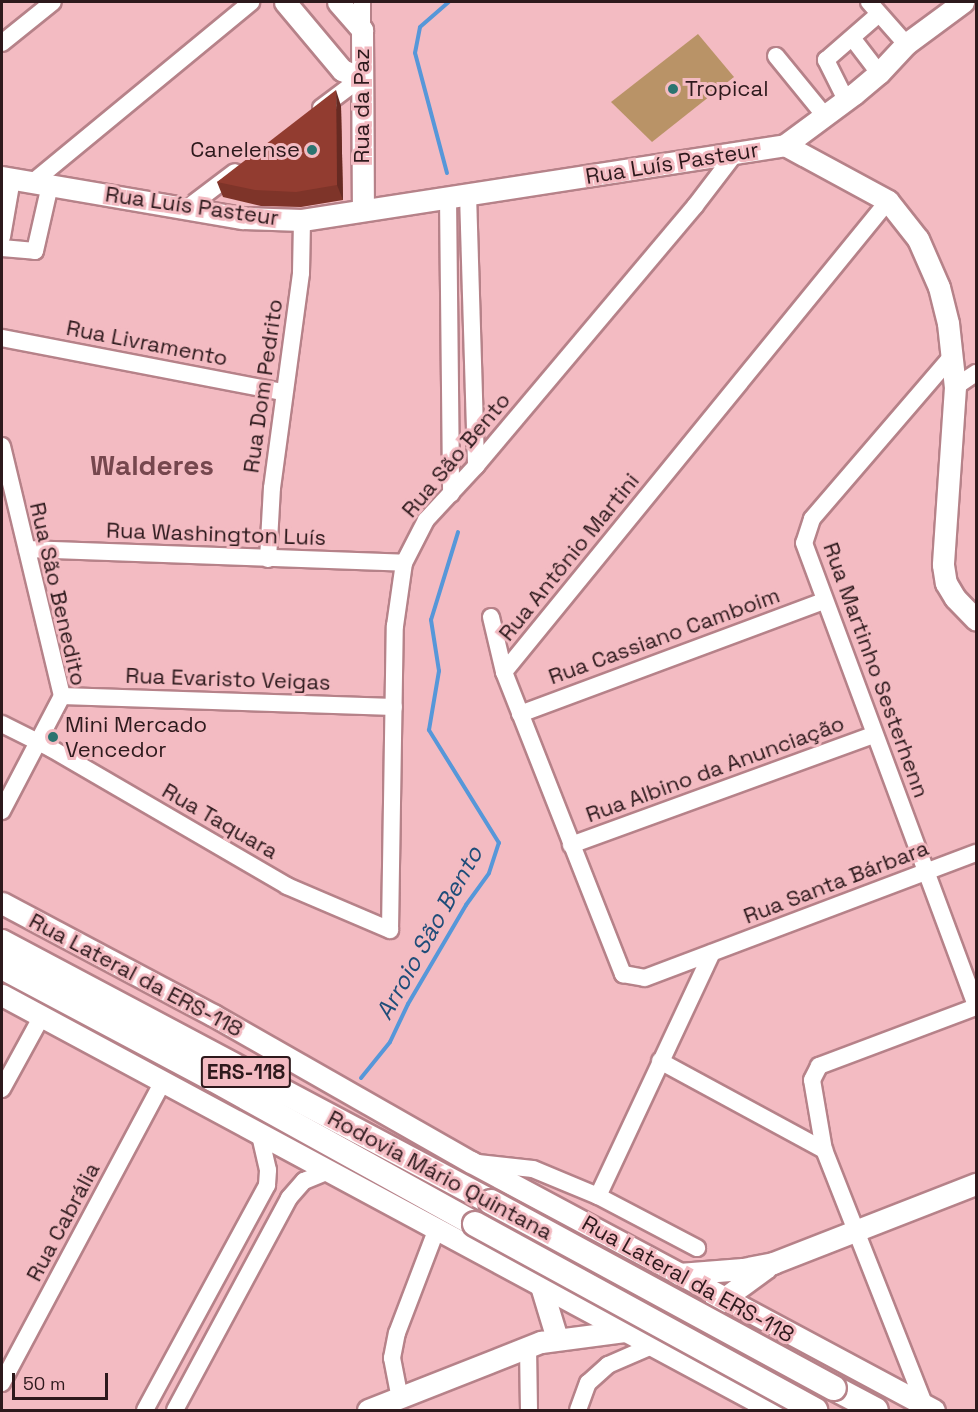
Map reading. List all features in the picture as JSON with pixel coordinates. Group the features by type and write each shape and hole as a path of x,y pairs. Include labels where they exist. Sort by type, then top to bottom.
{"highway":[{"name":"Rodovia Mário Quintana","path":"2,942 876,1410"},
{"name":"Rodovia Mário Quintana","path":"2,967 213,1079 815,1410"}],"main road":[{"path":"285,2 342,70 361,78"},
{"path":"338,2 362,30"},
{"path":"785,145 879,74 906,44 963,2"},
{"name":"Rua da Paz","path":"362,30 363,210"},
{"name":"Rua Luís Pasteur","path":"7,178 243,218 302,220 785,145 888,201 911,227 939,287 948,323 955,387 943,565 946,583 955,598 976,620"},
{"name":"Rua Lateral da ERS-118","path":"2,903 213,1015 471,1162 803,1342 930,1408"},
{"path":"2,995 771,1410"},
{"path":"368,1410 541,1341 627,1289 645,1272 680,1275 743,1269 773,1263 855,1229 976,1184"},
{"path":"515,1271 569,1281 582,1278 591,1272 596,1263 595,1251 590,1240 554,1206"},
{"path":"700,1316 773,1263"},
{"path":"769,1322 758,1307 756,1295 760,1279 773,1263"},
{"path":"541,1341 638,1338 682,1341 695,1327 700,1316 698,1291 680,1275"},
{"path":"541,1286 541,1341"},
{"path":"627,1289 623,1301 623,1315 628,1327 638,1338"},
{"path":"771,1410 746,1390 735,1373 731,1359 733,1347 743,1337 758,1334 777,1334 803,1342"}],"street":[{"path":"2,41 53,2"},
{"path":"2,248 35,251 42,184 251,2"},
{"name":"Rua da Paz","path":"362,2 362,30"},
{"path":"846,100 826,60 828,55 852,39 874,8 906,44"},
{"path":"852,39 879,74"},
{"path":"776,56 825,116"},
{"path":"306,119 361,78"},
{"name":"Rua São Bento","path":"390,930 395,626 404,563 426,520 476,466 695,206 737,152"},
{"path":"186,209 250,161"},
{"path":"2,237 7,178"},
{"path":"458,195 471,342 476,466"},
{"path":"451,494 450,342 458,195"},
{"name":"Rua Antônio Martini","path":"645,978 623,974 504,672 888,201"},
{"name":"Rua Dom Pedrito","path":"268,559 272,488 283,392 301,273 302,220"},
{"name":"Rua Livramento","path":"2,338 283,392"},
{"path":"450,342 471,342"},
{"name":"Rua Martinho Sesterhenn","path":"952,356 812,519 804,543 976,1006"},
{"path":"955,387 976,373"},
{"name":"Rua São Benedito","path":"2,451 62,696 36,741 2,811"},
{"name":"Rua Washington Luís","path":"27,549 404,563"},
{"name":"Rua Cassiano Camboim","path":"520,714 824,601"},
{"path":"491,617 504,672"},
{"name":"Rua Evaristo Veigas","path":"62,696 394,707"},
{"name":"Rua Taquara","path":"2,724 36,741 286,886 390,930"},
{"name":"Rua Albino da Anunciação","path":"571,845 874,735"},
{"name":"Rua Santa Bárbara","path":"645,978 976,853"},
{"path":"598,1196 712,953"},
{"path":"930,1408 824,1150 812,1080 819,1066 976,1006"},
{"path":"2,1089 42,1016"},
{"path":"660,1061 824,1150"},
{"name":"Rua Cabrália","path":"2,1383 163,1081"},
{"path":"145,1410 267,1185 268,1170 260,1134"},
{"path":"471,1162 533,1169 598,1196 697,1248"},
{"path":"175,1410 298,1186 329,1171"},
{"path":"400,1399 392,1358 397,1333 437,1228"},
{"path":"237,1239 262,1250"},
{"path":"190,1328 213,1340"},
{"path":"578,1410 588,1383 638,1338"},
{"path":"529,1410 541,1341"}],"shaded area":[{"name":"Tropical","path":"698,34 734,77 652,142 611,102"}],"building":[{"name":"Canelense","path":"336,90 337,185 296,192 255,190 217,182"}],"waterway":[{"path":"447,173 415,53 420,27 449,2"},
{"name":"Arroio São Bento","path":"361,1078 390,1042 408,1004 466,905 489,873 499,843 429,730 439,671 431,620 458,532"}],"place":[{"name":"Tropical","path":"673,89"},
{"name":"Canelense","path":"312,150"},
{"name":"Mini Mercado Vencedor","path":"53,737"}],"district":[{"name":"Walderes","path":"152,465"}]}
